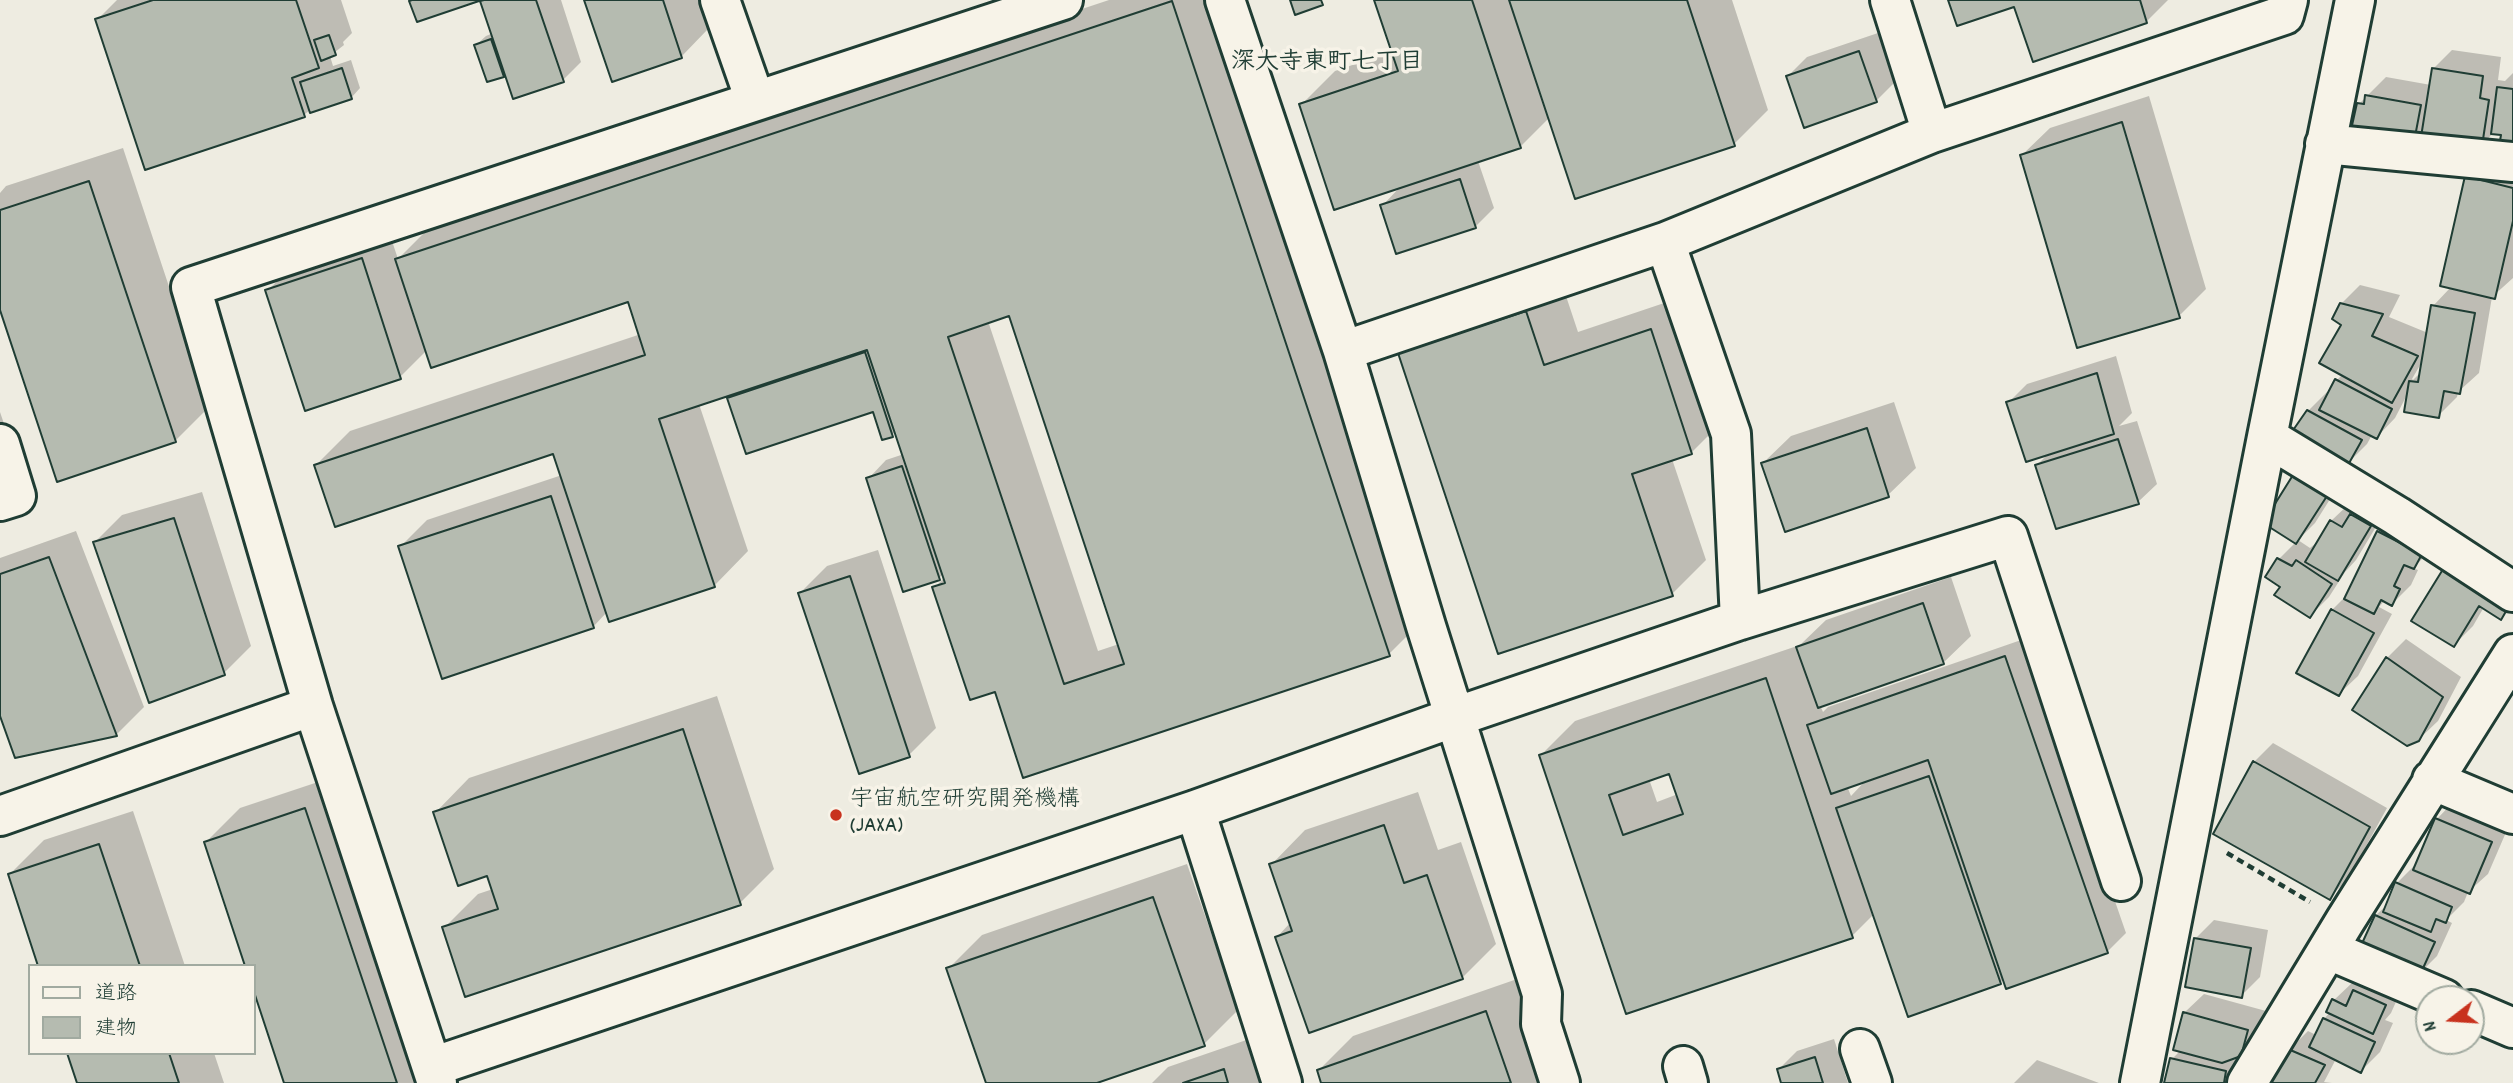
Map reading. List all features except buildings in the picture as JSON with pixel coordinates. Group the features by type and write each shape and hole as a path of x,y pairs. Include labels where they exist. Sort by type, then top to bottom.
{"street":[{"path":"720,0 755,100"},
{"path":"1063,0 191,287 313,706 434,1075 1455,717 1740,620 2008,536 2121,881"},
{"path":"1225,0 1343,351 1542,994 1541,1024 1560,1083"},
{"path":"1890,0 1932,132"},
{"path":"1343,351 1665,242 1932,132 2284,15 2288,0"},
{"path":"2140,1083 2355,0"},
{"path":"2325,144 2513,162"},
{"path":"1665,242 1731,434 1740,620"},
{"path":"2267,437 2397,516 2513,592"},
{"path":"0,444 16,496 0,501"},
{"path":"2248,1083 2432,779 2513,654"},
{"path":"0,816 313,706"},
{"path":"2432,779 2513,814"},
{"path":"1195,810 1282,1083"},
{"path":"2337,935 2421,985"},
{"path":"2485,1016 2513,1028"}],"path":[{"path":"2189,830 2337,935"}],"place":[{"name":"宇宙航空研究開発機構 (JAXA)","path":"836,815"}],"district":[{"name":"深大寺東町七丁目","path":"1327,65"}]}
